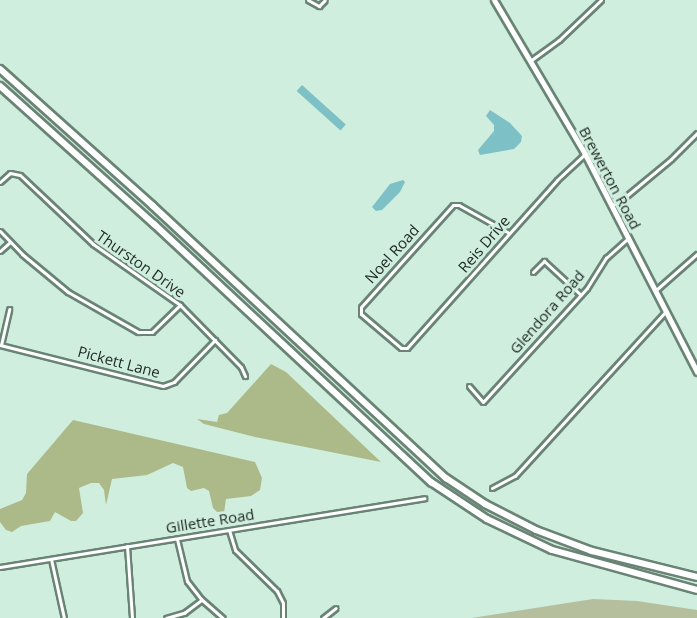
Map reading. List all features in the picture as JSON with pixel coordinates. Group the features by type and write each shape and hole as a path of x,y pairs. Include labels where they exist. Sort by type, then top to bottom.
{"highway":[{"path":"0,69 446,478 485,504 536,530 592,551 697,577"},
{"path":"0,86 154,224 403,458 440,488 487,519 552,550 591,563 697,590"}],"main road":[{"name":"Brewerton Road","path":"494,0 585,154 697,372"}],"street":[{"path":"309,0 316,6 325,0"},
{"path":"530,61 560,40 601,0"},
{"path":"612,205 619,202 671,159 697,133"},
{"name":"Reis Drive","path":"401,348 409,346 509,233 585,154"},
{"name":"Thurston Drive","path":"0,182 10,173 20,175 93,244 180,305 241,367 244,376"},
{"name":"Noel Road","path":"401,348 364,318 360,311 361,307 450,208 459,205 509,233"},
{"path":"0,231 68,292 138,332 152,332 180,305"},
{"name":"Glendora Road","path":"469,386 483,402 581,295 606,258 629,238"},
{"path":"0,250 10,242"},
{"path":"655,290 697,254"},
{"path":"533,272 544,261 581,295"},
{"path":"1,345 9,309"},
{"path":"492,488 515,476 666,311"},
{"name":"Pickett Lane","path":"1,345 163,386 174,381 215,340"},
{"name":"Gillette Road","path":"0,567 424,498"},
{"path":"229,530 235,550 277,591 283,603 283,618"},
{"path":"177,538 185,576 201,599 223,618"},
{"path":"127,546 132,618"},
{"path":"51,559 64,618"},
{"path":"166,618 184,613 201,599"},
{"path":"323,618 336,608"}],"green space":[{"path":"271,364 286,372 381,462 255,437 204,424 197,419 217,422 219,415 227,413"},
{"path":"73,420 255,462 262,478 260,490 251,496 226,499 224,513 218,513 213,508 209,491 204,488 191,491 187,488 183,467 173,463 147,475 112,479 106,505 104,490 99,483 91,483 79,488 83,513 76,521 71,521 55,512 50,521 21,526 12,532 6,530 0,522 0,509 22,500 26,493 27,474"},
{"path":"593,599 637,601 697,610 697,618 472,618"}],"water":[{"path":"302,85 346,124 340,130 297,91"},
{"path":"490,110 510,123 522,136 521,142 514,149 480,155 478,150 494,131 494,125 486,116"},
{"path":"403,180 405,182 400,192 382,210 376,211 372,207 390,184"}]}
